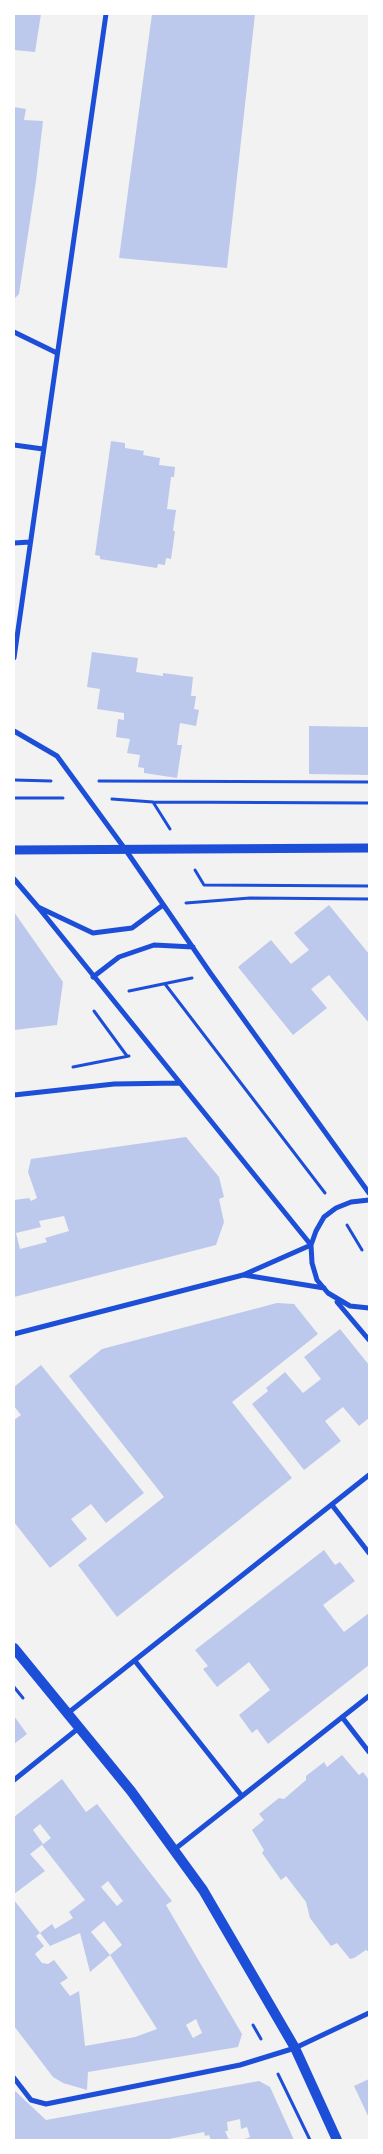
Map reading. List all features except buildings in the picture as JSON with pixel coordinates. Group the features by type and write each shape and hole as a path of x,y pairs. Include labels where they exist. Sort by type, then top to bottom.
{"main road":[{"path":"14,1648 80,1727 175,1849 218,1913 295,2048 337,2140"}],"street":[{"path":"14,658 106,14"},
{"path":"14,332 57,353"},
{"path":"14,445 43,449"},
{"path":"14,543 30,542"},
{"path":"14,731 57,756 369,1193"},
{"path":"14,850 369,848"},
{"path":"14,879 311,1245"},
{"path":"38,907 93,933 132,928 163,905"},
{"path":"93,976 119,958 154,945 193,947"},
{"path":"14,1095 114,1084 180,1082"},
{"path":"369,1200 351,1202 336,1208 324,1218 316,1230 311,1245 312,1263 317,1280 369,1340"},
{"path":"14,1334 243,1275 311,1245"},
{"path":"243,1275 324,1288"},
{"path":"336,1300 350,1306 369,1308"},
{"path":"68,1713 369,1475"},
{"path":"332,1505 369,1553"},
{"path":"135,1661 242,1796"},
{"path":"175,1849 369,1696"},
{"path":"342,1717 369,1752"},
{"path":"14,1780 80,1727"},
{"path":"14,2078 30,2100 46,2104 240,2065 295,2048 369,2013"}],"path":[{"path":"14,780 76,782 163,780 369,782"},
{"path":"153,802 369,803"},
{"path":"204,884 369,886"},
{"path":"163,905 250,898 369,899"},
{"path":"108,996 211,974"},
{"path":"165,984 336,1208 362,1250"},
{"path":"71,1067 127,1056 156,1054"},
{"path":"14,1687 26,1701"},
{"path":"251,2020 310,2140"}]}
